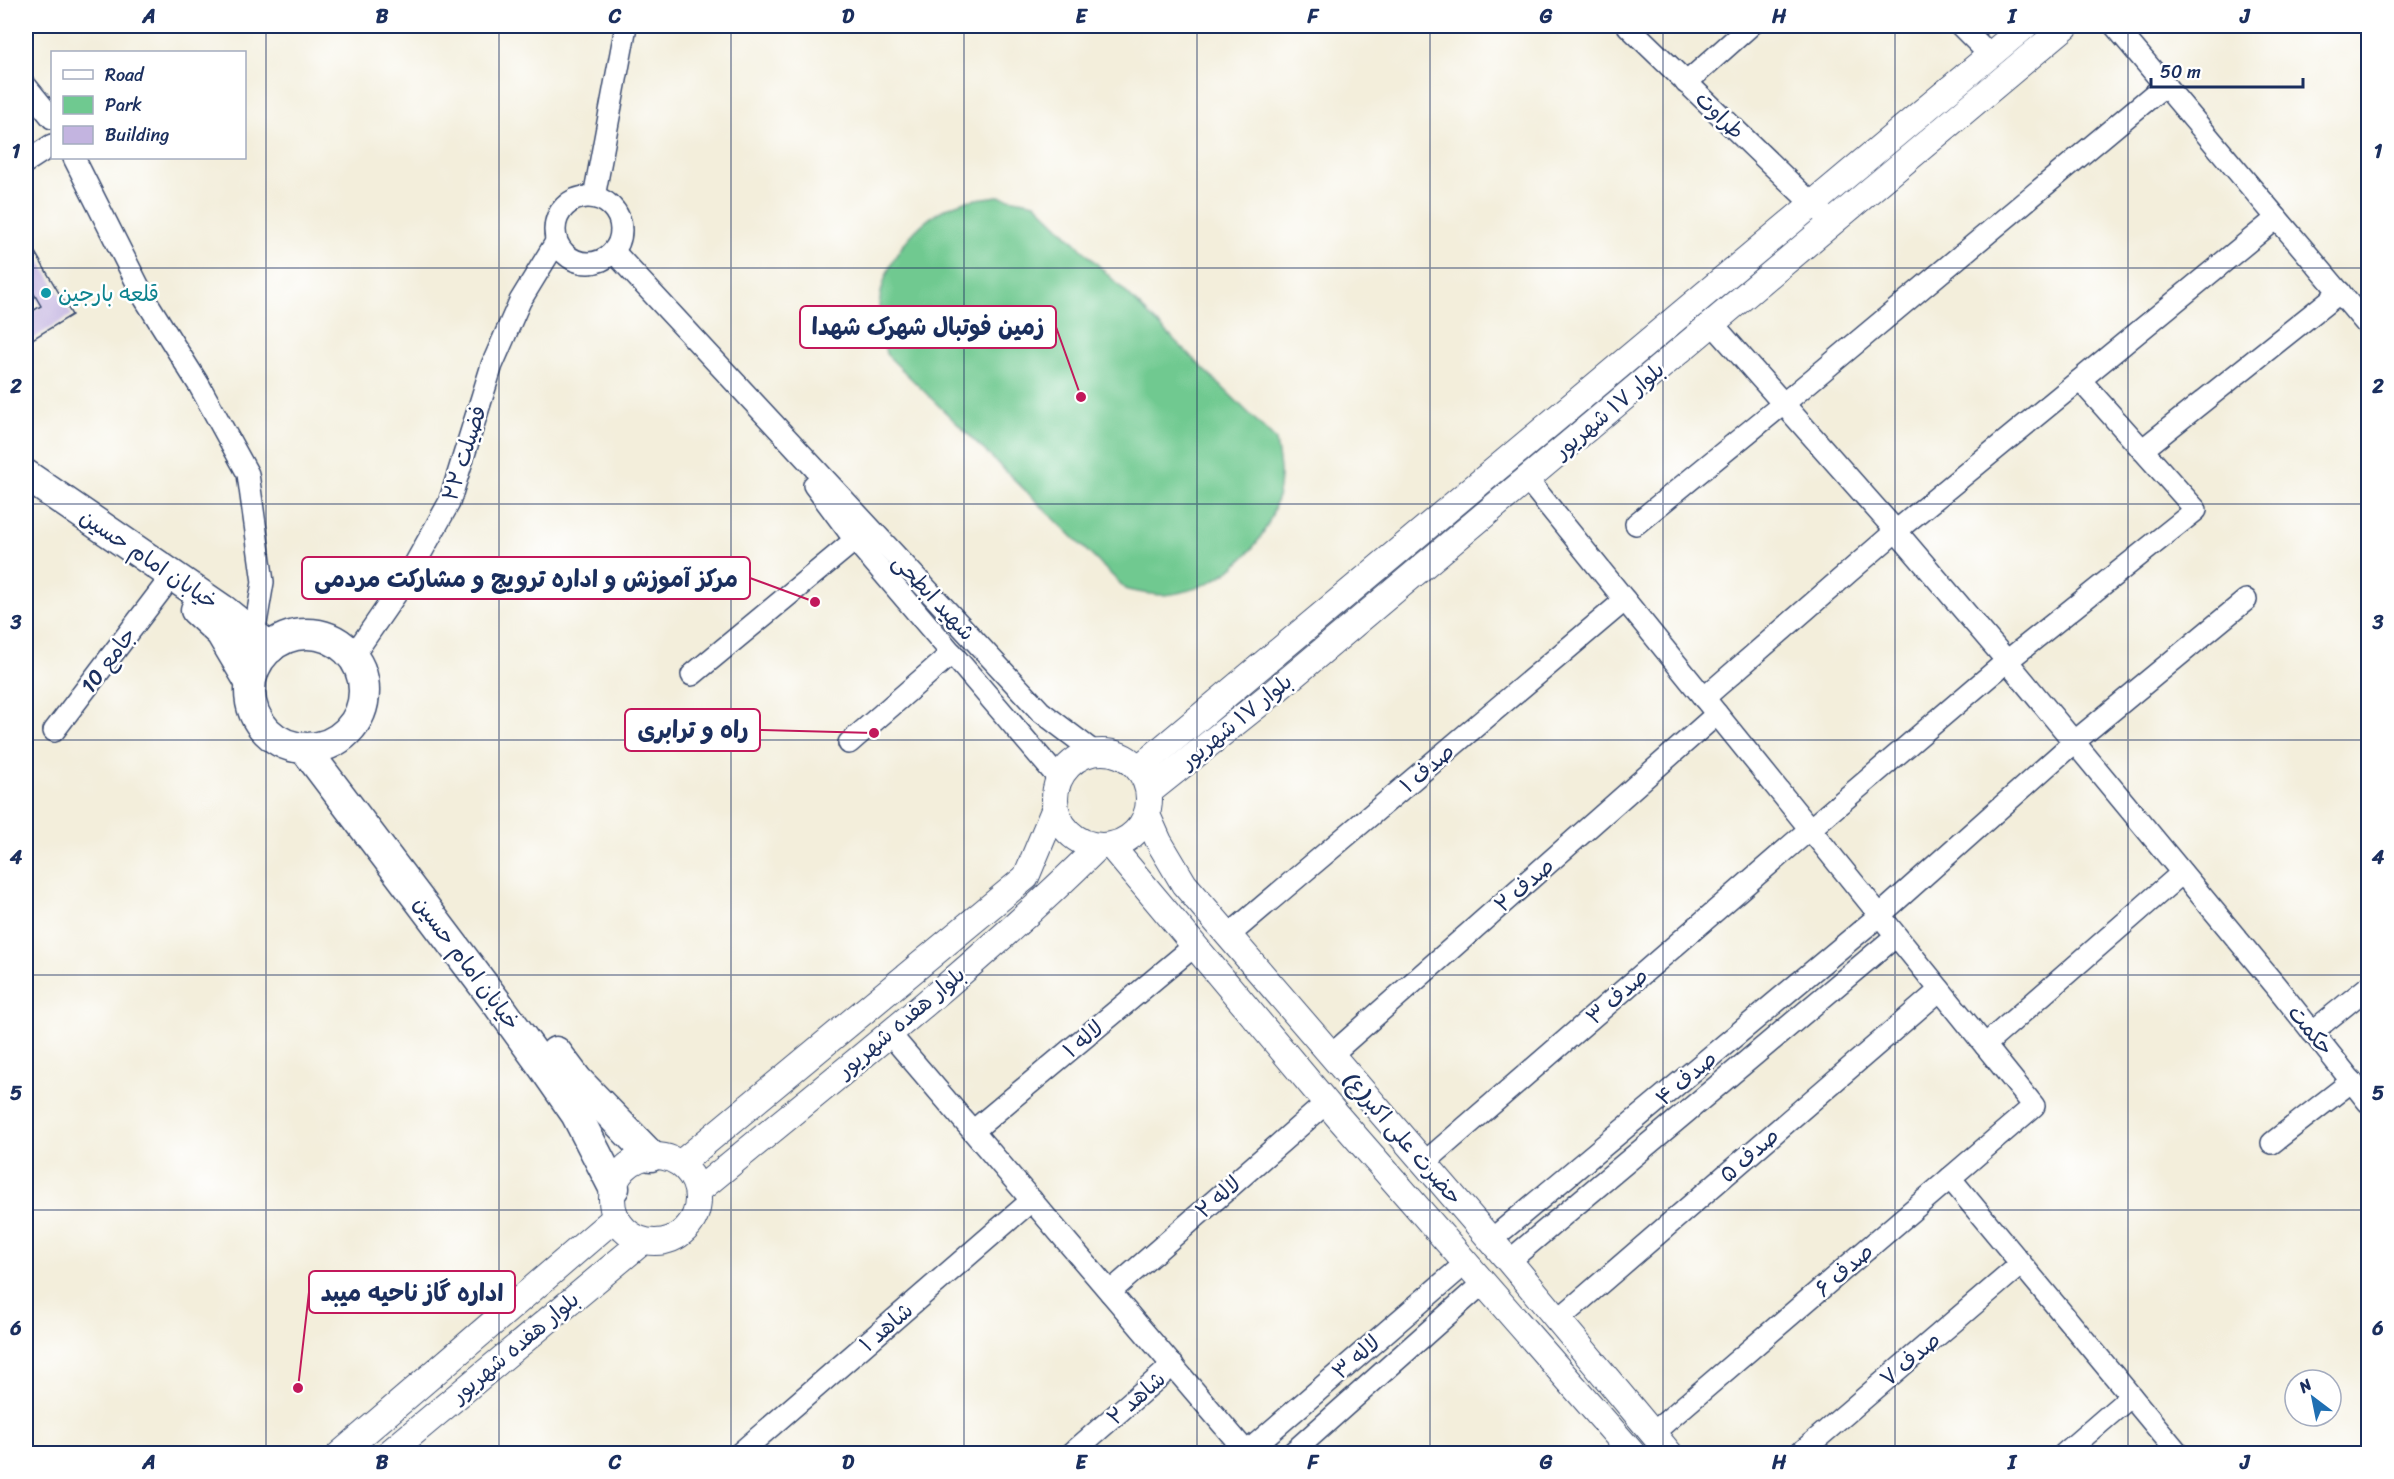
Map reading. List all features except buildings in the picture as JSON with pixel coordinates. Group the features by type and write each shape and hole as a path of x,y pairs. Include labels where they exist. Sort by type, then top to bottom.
{"main road":[{"name":"خیابان امام حسین","path":"26,475 223,610 262,641"},
{"name":"خیابان امام حسین","path":"26,498 198,612 221,633 250,682"},
{"path":"313,634 336,641 353,656 364,680 363,707 350,730 316,747 281,743 263,728 252,706 250,682 262,641 313,634"},
{"name":"خیابان امام حسین","path":"316,747 452,916 577,1080 651,1156"},
{"name":"خیابان امام حسین","path":"316,747 576,1114 614,1188"}],"street":[{"path":"594,197 626,26"},
{"name":"طراوت","path":"1628,26 1832,223"},
{"path":"1686,83 1750,26"},
{"path":"1961,26 1990,55"},
{"name":"بلوار ۱۷ شهریور","path":"1145,792 1811,205 2025,26"},
{"name":"بلوار ۱۷ شهریور","path":"1145,792 1269,696 2066,26"},
{"path":"2115,26 2368,326"},
{"path":"1636,524 1784,404 2165,85"},
{"path":"26,86 51,117"},
{"path":"26,162 51,146"},
{"path":"75,159 145,299 199,385 248,474 263,582 262,641"},
{"path":"594,197 610,204 620,218 621,236 614,252 600,262 582,263 566,256 556,242 554,225 562,208 576,198 594,197"},
{"name":"صدف ۲","path":"1331,1055 1711,706 1896,531 2277,218"},
{"name":"فضیلت ۲۲","path":"353,656 407,578 449,503 492,365 520,301 556,242"},
{"name":"شهید ابطحی","path":"614,252 1040,711 1094,752"},
{"path":"2080,380 2142,450 2340,292"},
{"name":"حکمت","path":"1712,323 1896,531 2007,661 2276,986 2368,1102"},
{"name":"شهید ابطحی","path":"782,433 812,483 855,540 1060,780"},
{"name":"صدف ۳","path":"1424,1163 2007,661 2196,510 2142,450"},
{"path":"1527,479 1985,1045 2182,873"},
{"path":"692,675 855,540"},
{"name":"جامع 10","path":"54,731 162,589"},
{"name":"صدف ۱","path":"1228,936 1625,600"},
{"name":"صدف ۴","path":"1491,1240 1880,915 2074,742 2246,600"},
{"path":"849,743 952,653"},
{"path":"1094,752 1119,754 1145,792 1133,836 1104,847 1078,840 1063,827 1055,808 1057,783 1072,763 1094,752"},
{"name":"حضرت علی اکبر(ع)","path":"1145,792 1159,842 1184,884 1509,1261 1670,1454"},
{"name":"بلوار هفده شهریور","path":"681,1163 1026,877 1055,808"},
{"name":"حضرت علی اکبر(ع)","path":"1104,847 1193,946 1326,1103 1633,1454"},
{"name":"بلوار هفده شهریور","path":"698,1191 889,1033 1104,847"},
{"name":"صدف ۴","path":"1509,1261 1896,936"},
{"name":"لاله ۱","path":"973,1131 1193,946"},
{"path":"1229,988 1254,966"},
{"path":"2312,1032 2368,987"},
{"name":"صدف ۵","path":"1557,1320 1940,990"},
{"path":"889,1033 1248,1453"},
{"name":"صدف ۶","path":"1653,1433 2034,1106 1985,1045"},
{"path":"2272,1143 2352,1081"},
{"name":"لاله ۲","path":"1110,1292 1326,1103"},
{"path":"651,1156 666,1157 681,1163 694,1178 699,1200 695,1217 684,1231 669,1240 660,1242 643,1240 624,1230 616,1217 612,1203 614,1188 625,1168 637,1160 651,1156"},
{"path":"1950,1178 2179,1454"},
{"name":"شاهد ۱","path":"740,1454 1032,1200"},
{"name":"بلوار هفده شهریور","path":"340,1454 616,1217"},
{"name":"بلوار هفده شهریور","path":"388,1454 643,1240"},
{"path":"1466,1263 1491,1240"},
{"path":"1483,1283 1509,1261"},
{"name":"لاله ۳","path":"1248,1453 1466,1263"},
{"name":"صدف ۷","path":"1799,1454 2020,1265"},
{"name":"لاله ۳","path":"1292,1454 1483,1283"},
{"name":"شاهد ۲","path":"1071,1454 1173,1365"},
{"path":"2064,1454 2131,1396"}],"green space":[{"path":"998,196 1035,203 1276,440 1280,477 1277,500 1269,521 1258,540 1244,557 1227,572 1208,583 1187,591 1164,595 1127,590 886,354 879,318 880,299 892,263 902,246 929,219 945,209 966,201"}],"place":[{"name":"قلعه بارجین","path":"46,293"},
{"name":"زمین فوتبال شهرک شهدا","path":"1081,397"},
{"name":"مرکز آموزش و اداره ترویج و مشارکت مردمی","path":"815,602"},
{"name":"راه و ترابری","path":"874,733"},
{"name":"اداره گاز ناحیه میبد","path":"298,1388"}]}
